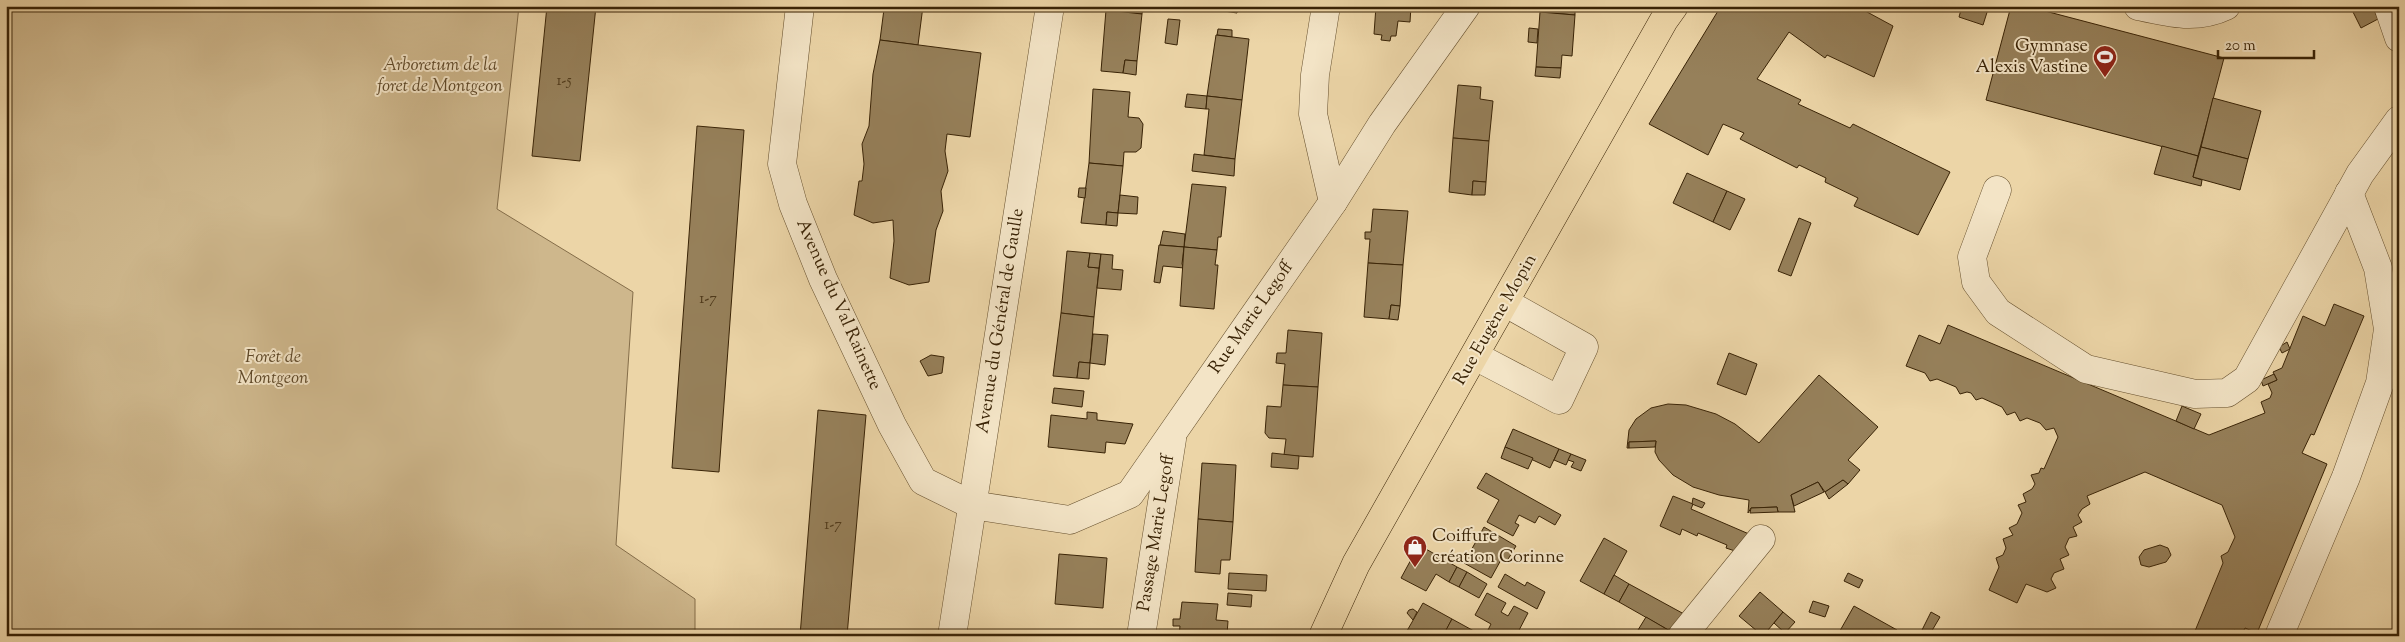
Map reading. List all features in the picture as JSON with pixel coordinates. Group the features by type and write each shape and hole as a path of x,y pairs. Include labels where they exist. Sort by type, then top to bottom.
{"main road":[{"name":"Rue Eugène Mopin","path":"1323,636 1356,564 1506,303 1664,20 1674,6"}],"street":[{"name":"Avenue du Val Rainette","path":"800,6 782,164 794,204 823,279 892,425 923,481 972,505"},
{"name":"Avenue du Général de Gaulle","path":"952,636 1050,6"},
{"path":"1326,6 1316,75 1313,114 1333,202"},
{"name":"Rue Marie Legoff","path":"972,505 1070,520 1130,494 1333,202 1382,124 1466,6"},
{"path":"2138,6 2176,15 2211,13 2226,6"},
{"path":"2388,6 2399,38"},
{"path":"1997,190 1972,258 1976,282 1998,312 2086,368 2195,394 2226,393 2247,379 2360,174 2399,120"},
{"path":"2279,636 2346,477 2380,383 2388,329 2378,268 2350,193"},
{"path":"1475,356 1559,400 1584,347 1506,303"},
{"name":"Passage Marie Legoff","path":"1141,636 1173,430"},
{"path":"1682,636 1760,539"}],"green space":[{"name":"Forêt de Montgeon","path":"6,6 519,6 497,209 633,292 616,545 695,599 695,636 6,636"}],"building":[{"path":"547,6 596,6 580,161 532,156"},
{"path":"862,6 923,6 918,45 880,40 884,9"},
{"path":"1106,6 1143,6 1142,14 1106,10"},
{"path":"1225,6 1257,6 1257,9 1238,7 1237,13 1224,11"},
{"path":"1376,6 1411,6 1410,22 1398,21 1396,36 1391,36 1390,41 1381,40 1382,35 1374,34"},
{"path":"1540,6 1575,6 1575,15 1540,12"},
{"path":"1721,6 1856,6 1893,26 1874,77 1827,55 1825,58 1789,32 1757,79 1801,100 1798,104 1850,128 1853,124 1950,172 1918,235 1854,206 1858,198 1825,182 1826,178 1799,165 1797,168 1740,139 1744,133 1723,124 1708,155 1649,124"},
{"path":"1962,6 1989,6 1983,25 1959,17"},
{"name":"Gymnase Alexis Vastine","path":"2011,6 2026,6 2224,58 2198,156 1986,100"},
{"path":"2350,6 2372,6 2378,19 2361,28"},
{"path":"1106,10 1142,14 1137,61 1125,60 1123,73 1101,71"},
{"path":"1540,12 1575,15 1572,56 1562,55 1561,68 1536,67"},
{"path":"1168,19 1180,20 1177,45 1165,43"},
{"path":"1529,28 1538,29 1537,43 1528,42"},
{"path":"1218,29 1232,30 1232,37 1217,35"},
{"path":"1216,35 1249,39 1242,100 1207,96"},
{"path":"880,40 981,53 970,137 947,134 945,151 948,171 941,191 943,211 936,230 929,282 909,285 890,278 894,241 893,220 873,223 854,215 859,181 862,181 864,164 862,144 869,126 873,74"},
{"path":"1125,60 1137,61 1136,75 1123,73"},
{"path":"1536,67 1561,68 1560,78 1535,76"},
{"path":"1458,85 1481,87 1480,99 1493,101 1489,141 1453,138"},
{"path":"1093,89 1130,92 1128,117 1139,118 1143,124 1141,148 1136,152 1124,152 1123,166 1089,163"},
{"path":"1187,94 1207,96 1206,109 1185,107"},
{"path":"1207,96 1242,100 1235,159 1204,155 1209,109 1206,109"},
{"path":"2213,98 2261,111 2248,159 2201,147"},
{"path":"697,126 744,130 719,472 672,468"},
{"path":"1453,138 1489,141 1486,182 1473,181 1472,195 1449,192"},
{"path":"2162,146 2198,156 2193,177 2202,180 2201,186 2154,174"},
{"path":"2201,147 2248,159 2240,190 2193,177"},
{"path":"1194,154 1235,159 1234,176 1192,171"},
{"path":"1089,163 1123,166 1118,213 1107,212 1106,225 1081,223"},
{"path":"1687,173 1727,191 1713,222 1673,203"},
{"path":"1473,181 1486,182 1485,195 1472,195"},
{"path":"1192,184 1226,187 1221,237 1218,237 1217,250 1184,247"},
{"path":"1079,188 1086,188 1085,198 1078,197"},
{"path":"1727,191 1745,199 1730,230 1713,222"},
{"path":"1120,195 1138,197 1137,214 1118,213"},
{"path":"1373,209 1408,211 1403,265 1368,263 1370,239 1365,239 1365,232 1371,232"},
{"path":"1107,212 1118,213 1117,226 1106,225"},
{"path":"1799,218 1811,223 1791,276 1778,271"},
{"path":"1163,231 1185,234 1184,247 1160,245"},
{"path":"1159,245 1184,247 1182,264 1184,268 1163,266 1160,283 1154,282"},
{"path":"1184,247 1217,250 1215,265 1218,265 1214,309 1180,306"},
{"path":"1067,251 1090,253 1088,267 1099,268 1094,317 1061,313"},
{"path":"1090,253 1101,254 1099,268 1088,267"},
{"path":"1101,254 1113,255 1112,269 1123,270 1121,290 1097,288"},
{"path":"1368,263 1403,265 1400,306 1391,305 1389,319 1364,317"},
{"path":"2334,304 2364,316 2314,435 2311,434 2302,453 2327,464 2257,633 2245,628 2242,634 2234,630 2231,636 2206,636 2195,631 2223,563 2221,556 2228,552 2235,537 2222,505 2145,472 2087,496 2090,504 2082,509 2078,515 2082,522 2073,527 2077,536 2069,538 2065,547 2069,555 2060,559 2064,569 2054,573 2051,579 2056,588 2047,592 2026,584 2017,603 1989,590 1999,567 1996,558 2003,555 2006,548 2003,539 2013,535 2009,528 2017,524 2022,513 2018,505 2026,502 2023,494 2032,489 2035,484 2031,475 2039,473 2041,468 2044,469 2058,437 2054,428 2046,430 2040,423 2027,418 2020,421 2015,412 2007,415 2002,407 1982,398 1976,400 1971,393 1960,394 1956,387 1937,379 1930,381 1925,373 1906,366 1919,335 1940,344 1948,325 2209,435 2265,413 2261,402 2270,398 2272,393 2268,384 2277,380 2273,372 2282,368 2303,316 2325,326"},
{"path":"1391,305 1400,306 1398,320 1389,319"},
{"path":"1061,313 1094,317 1090,363 1079,362 1077,378 1053,376"},
{"path":"1288,330 1322,333 1318,387 1283,385 1285,364 1276,363 1277,353 1286,353"},
{"path":"1093,334 1108,335 1105,365 1090,363"},
{"path":"2287,342 2290,349 2282,353 2279,347"},
{"path":"1729,353 1757,364 1746,395 1717,384"},
{"path":"931,355 944,357 942,373 928,376 920,361"},
{"path":"1079,362 1090,363 1089,379 1077,378"},
{"path":"2274,374 2277,380 2263,386 2261,380"},
{"path":"1819,375 1878,427 1848,460 1860,470 1848,484 1843,480 1825,492 1818,482 1791,495 1795,512 1778,512 1777,507 1751,508 1748,513 1749,500 1719,495 1693,487 1673,475 1659,460 1655,452 1656,441 1629,442 1629,448 1627,448 1629,430 1636,419 1651,408 1668,404 1686,405 1716,414 1735,424 1759,443"},
{"path":"1283,385 1318,387 1313,457 1284,455 1286,439 1269,438 1265,433 1267,406 1281,407"},
{"path":"1054,388 1084,391 1082,407 1052,403"},
{"path":"2182,406 2201,414 2194,429 2176,421"},
{"path":"818,410 866,415 847,636 800,636"},
{"path":"1087,412 1097,413 1097,420 1133,424 1125,444 1106,442 1105,453 1048,447 1051,415 1087,419"},
{"path":"1513,429 1559,449 1550,468 1505,447"},
{"path":"1656,441 1655,447 1629,448 1629,442"},
{"path":"1505,447 1533,458 1528,469 1501,458"},
{"path":"1559,449 1571,454 1566,465 1554,460"},
{"path":"1272,453 1299,456 1298,469 1271,467"},
{"path":"1571,454 1586,460 1581,471 1571,467 1574,462 1568,460"},
{"path":"1202,463 1236,465 1233,522 1198,519"},
{"path":"1486,473 1561,515 1555,525 1539,516 1535,523 1519,515 1515,523 1519,525 1513,536 1487,522 1499,500 1477,488"},
{"path":"1843,480 1848,484 1829,499 1825,492"},
{"path":"1818,482 1824,492 1794,506 1791,495"},
{"path":"1673,496 1693,504 1691,509 1749,534 1735,551 1726,548 1727,545 1698,533 1697,536 1682,529 1680,535 1660,526"},
{"path":"1693,498 1705,503 1702,508 1692,504"},
{"path":"1777,507 1778,512 1750,513 1751,508"},
{"path":"1198,519 1233,522 1230,560 1221,560 1220,574 1195,572"},
{"path":"1484,527 1516,546 1507,561 1502,558 1491,578 1464,563"},
{"path":"1604,538 1627,551 1604,594 1580,581"},
{"path":"1419,545 1457,567 1449,582 1436,574 1426,591 1401,578"},
{"path":"2160,545 2168,548 2171,555 2166,562 2149,567 2141,565 2139,557 2144,550"},
{"path":"1059,554 1107,558 1103,608 1055,604"},
{"path":"1457,567 1467,572 1459,587 1449,582"},
{"path":"1467,572 1487,584 1479,598 1459,587"},
{"path":"1229,573 1267,575 1266,591 1228,589"},
{"path":"1848,573 1863,580 1859,588 1844,581"},
{"path":"1505,574 1525,586 1527,582 1545,592 1537,609 1498,587"},
{"path":"1614,575 1629,584 1619,602 1604,594"},
{"path":"1629,584 1684,614 1670,631 1619,602"},
{"path":"1760,592 1783,612 1763,636 1739,616"},
{"path":"1228,593 1252,595 1251,607 1227,605"},
{"path":"1487,593 1506,603 1501,612 1508,616 1514,606 1528,613 1516,636 1485,636 1491,624 1475,615"},
{"path":"1813,601 1829,606 1825,617 1809,612"},
{"path":"1182,602 1218,604 1216,620 1228,621 1227,635 1179,636 1180,626 1173,626 1173,619 1180,619"},
{"path":"1423,603 1452,619 1443,636 1404,636"},
{"path":"1854,606 1897,630 1894,636 1837,636"},
{"path":"1413,609 1417,612 1413,620 1407,613"},
{"path":"1783,612 1795,622 1785,633 1774,623"},
{"path":"1931,612 1940,617 1930,634 1922,630"},
{"path":"1646,617 1670,631 1666,636 1649,636 1638,630"},
{"path":"1452,619 1483,636 1456,636 1446,630"},
{"path":"1754,630 1762,636 1749,636"},
{"path":"1062,632 1110,635 1062,636"}],"place":[{"name":"Gymnase Alexis Vastine","path":"2105,78"},
{"name":"Coiffure création Corinne","path":"1415,568"}],"park label":[{"name":"Arboretum de la foret de Montgeon","path":"440,76"}]}
